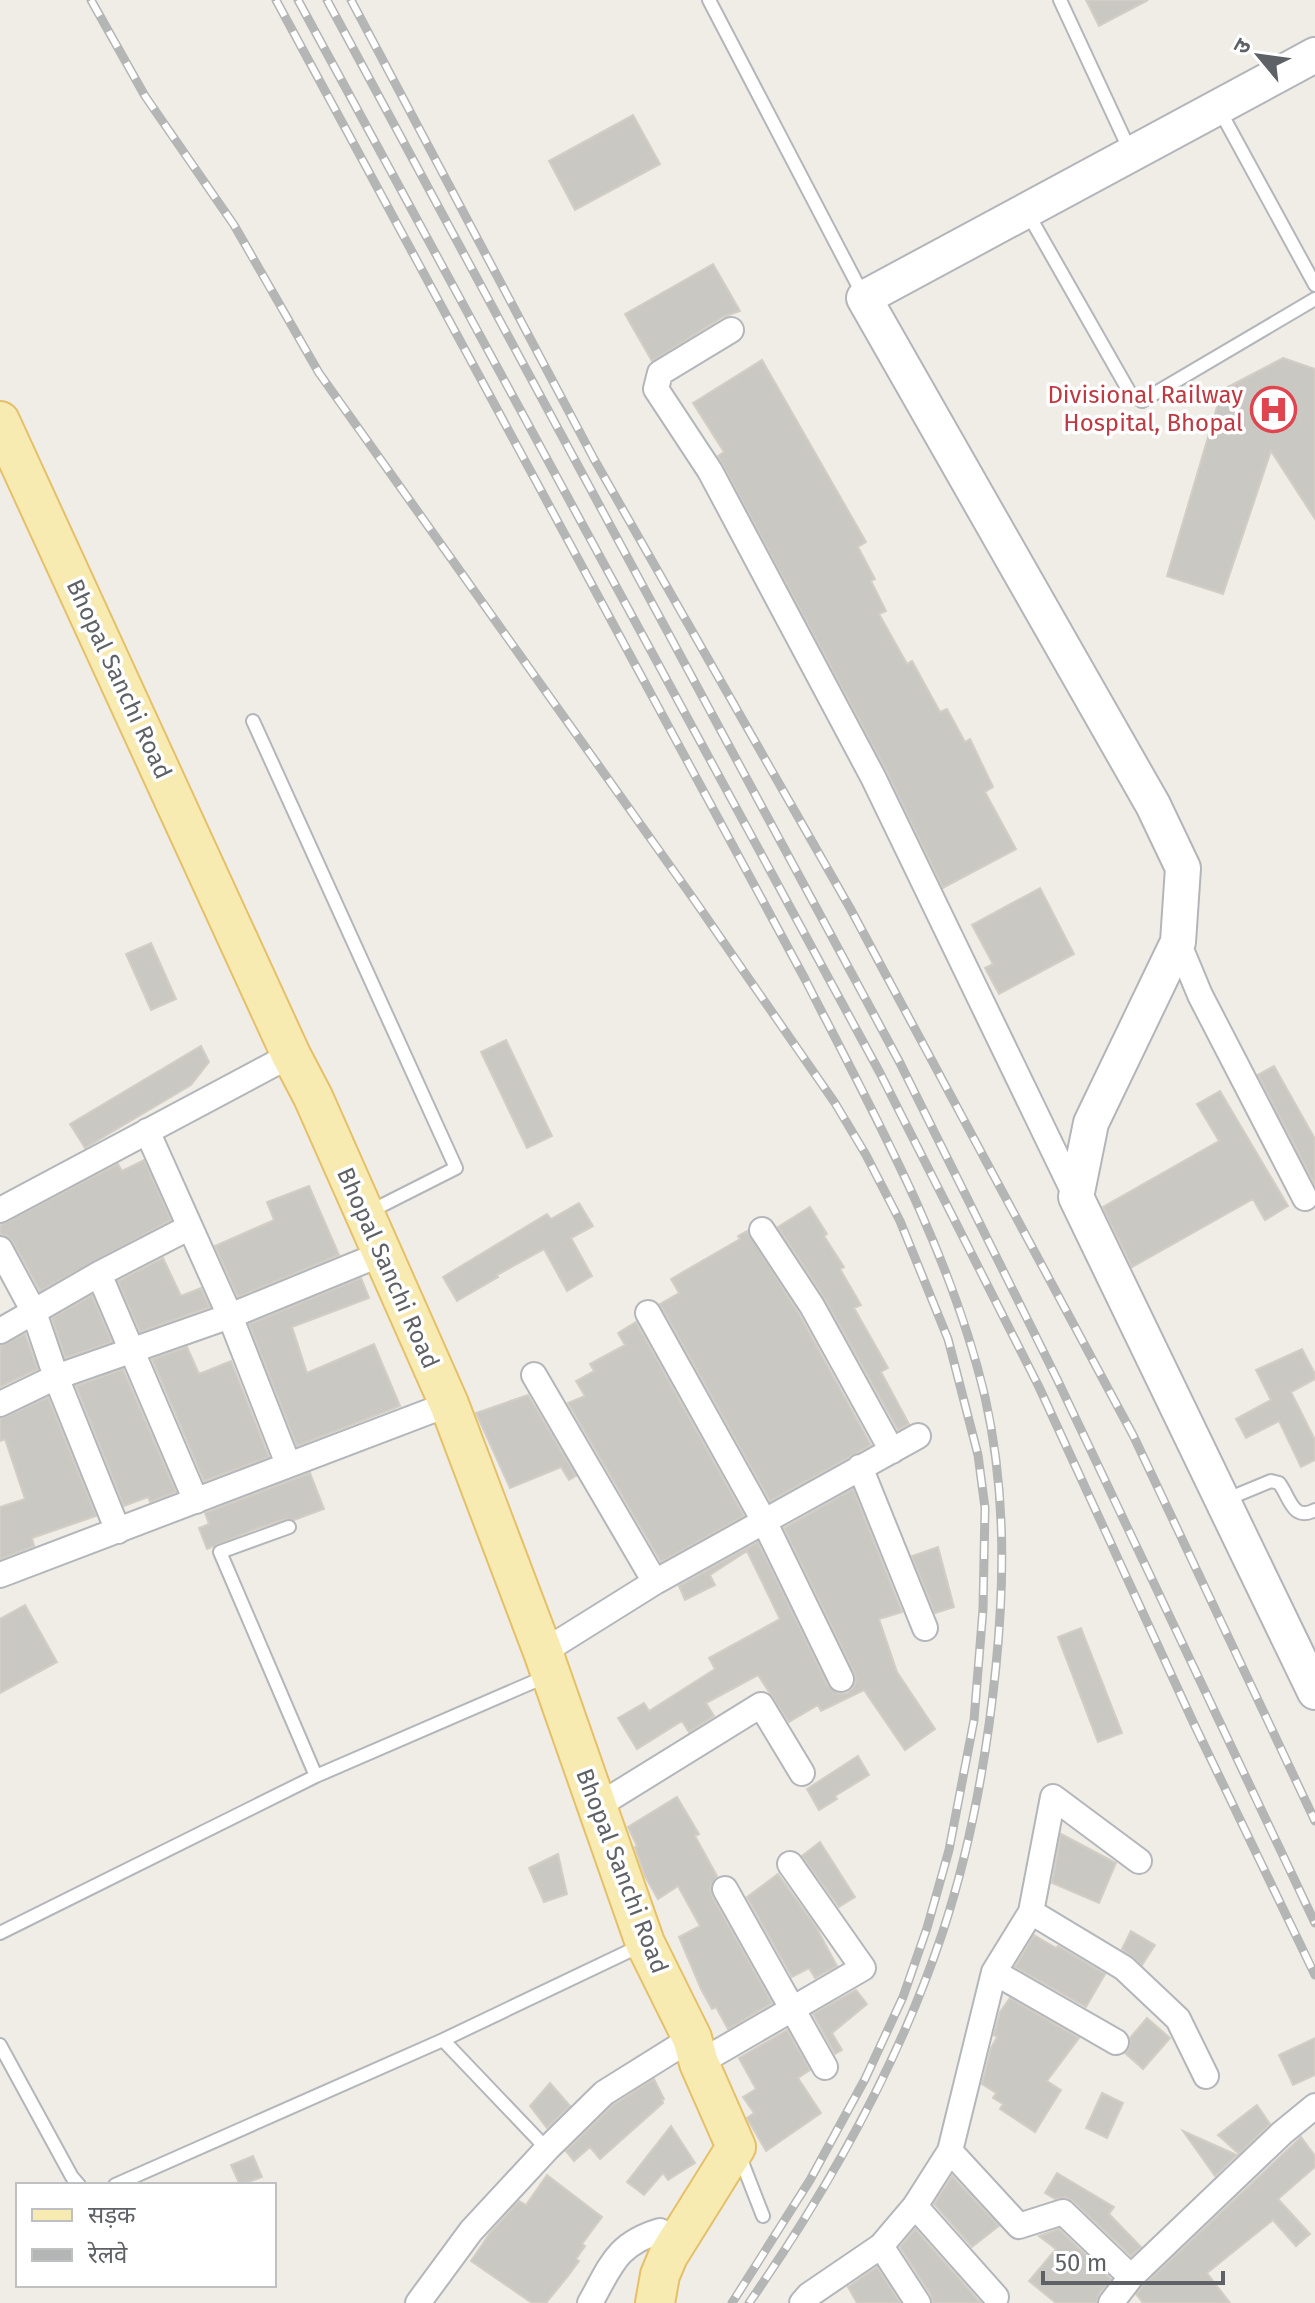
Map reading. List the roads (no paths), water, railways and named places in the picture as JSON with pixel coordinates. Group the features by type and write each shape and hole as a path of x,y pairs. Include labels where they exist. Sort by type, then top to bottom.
{"main road":[{"name":"Bhopal Sanchi Road","path":"0,421 313,1097 449,1404 546,1663 645,1943 696,2050 732,2140"},
{"path":"637,2303 638,2278 646,2255 660,2231 732,2140"},
{"path":"655,2303 660,2275 668,2256 732,2140"}],"street":[{"path":"1076,1197 1091,1123 1178,942 1183,868 1153,805 864,298 1315,55"},
{"path":"731,330 660,373 656,389 710,471 873,777 1315,1692"},
{"path":"1178,942 1200,995 1305,1198"},
{"path":"0,1210 291,1055"},
{"path":"147,1131 230,1316 288,1464"},
{"path":"0,1331 99,1274 190,1227"},
{"path":"762,1230 812,1306 892,1451"},
{"path":"0,1249 34,1312 56,1377 118,1531"},
{"path":"0,1404 56,1377 230,1316 381,1254"},
{"path":"99,1274 196,1501"},
{"path":"648,1313 764,1521 841,1679"},
{"path":"534,1375 655,1582"},
{"path":"0,1575 449,1404"},
{"path":"546,1663 655,1582 918,1436"},
{"path":"860,1467 925,1628"},
{"path":"596,1807 761,1705 802,1773"},
{"path":"802,2303 881,2246 915,2206 950,2151 994,1972 1031,1912 1053,1797 1139,1861"},
{"path":"418,2303 471,2231 604,2093 792,2009 863,1968 790,1864"},
{"path":"725,1889 825,2067"},
{"path":"1031,1912 1124,1968 1178,2019 1206,2076"},
{"path":"994,1972 1116,2042"},
{"path":"1111,2303 1131,2277 1282,2133 1315,2106"},
{"path":"950,2151 1019,2226 1063,2212 1131,2277"},
{"path":"915,2206 996,2297"},
{"path":"590,2303 623,2248 639,2237 660,2231"},
{"path":"881,2246 918,2303"}],"lane":[{"path":"709,0 864,298"},
{"path":"1060,0 1131,154"},
{"path":"1219,108 1315,285"},
{"path":"1027,212 1130,393 1142,401 1315,299"},
{"path":"253,721 456,1168 364,1215"},
{"path":"1223,1501 1271,1481 1279,1483 1298,1513 1307,1514 1315,1510"},
{"path":"289,1527 220,1552 316,1776"},
{"path":"0,1933 546,1663"},
{"path":"120,2183 443,2040 645,1943"},
{"path":"443,2040 547,2149"},
{"path":"0,2045 77,2183"},
{"path":"732,2140 763,2216"}],"railway":[{"path":"91,0 145,96 234,225 319,373 835,1103 900,1221 948,1339 978,1455 985,1508 983,1609 974,1720 949,1850 903,1997 865,2079 810,2180 732,2303"},
{"path":"276,0 857,1080 931,1235 952,1288 970,1342 992,1430 1000,1497 1001,1598 988,1733 962,1866 925,1980 883,2077 834,2170 749,2303"},
{"path":"298,0 880,1073 1039,1387 1194,1724 1315,1975"},
{"path":"327,0 900,1063 1057,1379 1315,1923"},
{"path":"351,0 594,459 850,908 1133,1435 1315,1821"}],"place":[{"name":"Divisional Railway Hospital, Bhopal","path":"1274,409"}]}
